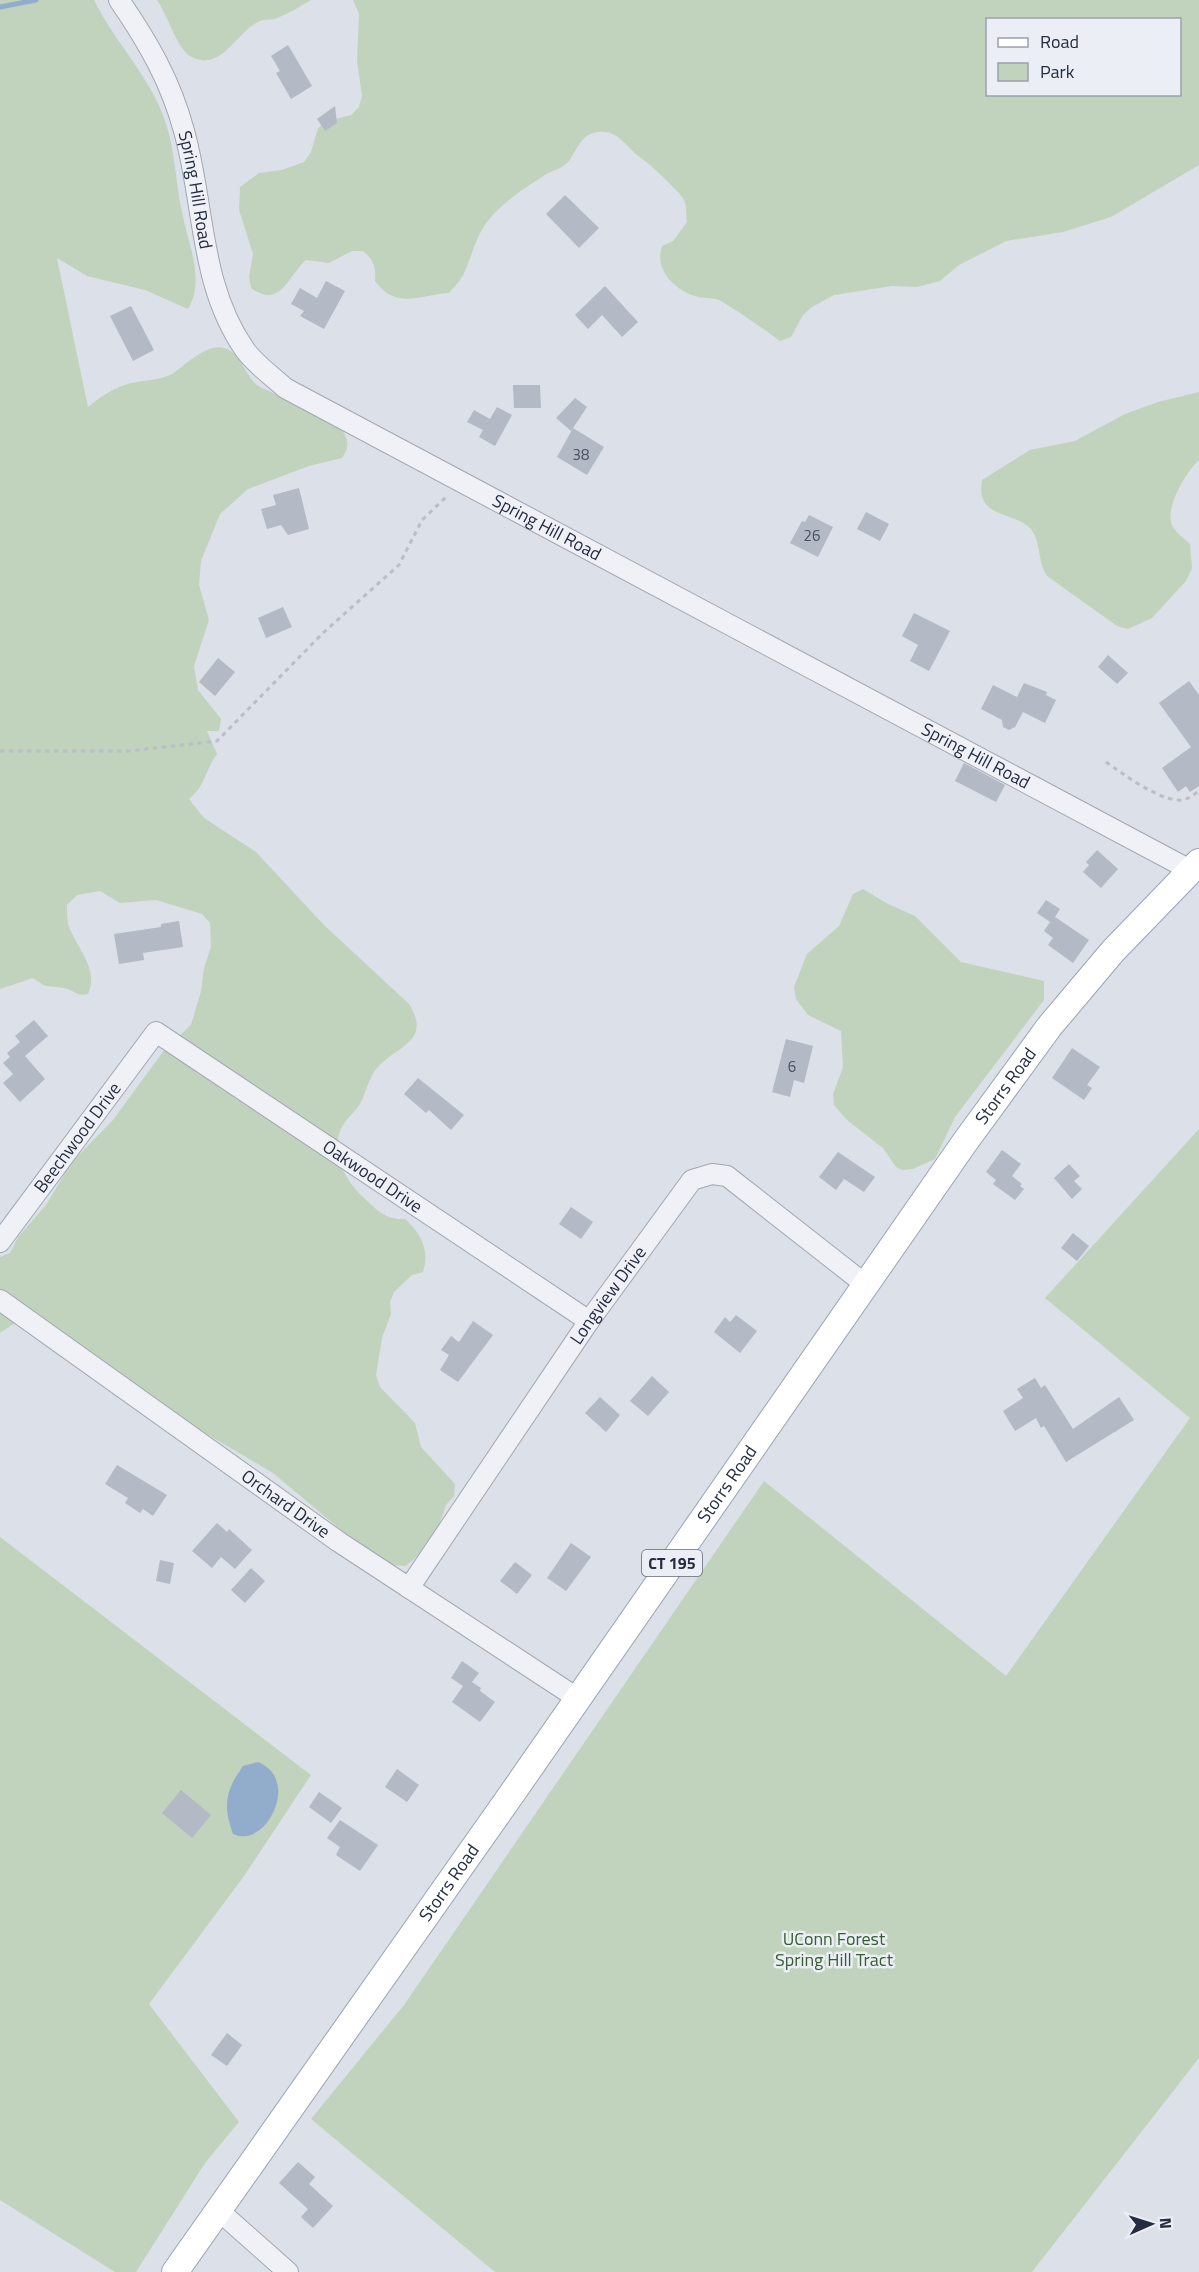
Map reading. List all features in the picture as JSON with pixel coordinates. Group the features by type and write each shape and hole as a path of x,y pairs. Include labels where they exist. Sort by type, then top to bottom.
{"main road":[{"name":"Storrs Road","path":"175,2272 1049,1027 1113,951 1194,866"}],"street":[{"name":"Spring Hill Road","path":"119,0 151,46 172,92 185,133 208,269 225,318 246,352 285,388 1194,866"},
{"name":"Beechwood Drive","path":"0,1242 156,1032"},
{"name":"Oakwood Drive","path":"156,1032 589,1321"},
{"name":"Longview Drive","path":"409,1588 589,1321 692,1180 712,1174 728,1176 866,1285"},
{"name":"Orchard Drive","path":"0,1300 339,1542 577,1698"},
{"path":"218,2210 288,2272"}],"path":[{"path":"0,751 128,751 217,741 323,633 399,565 422,520 462,481"},
{"path":"1106,762 1131,780 1172,799 1188,799 1199,791"}],"green space":[{"path":"0,0 94,0 149,87 164,118 171,142 180,205 194,263 195,287 188,309 145,290 87,276 57,258 88,407 120,387 172,374 196,356 217,347 230,350 235,354 257,385 318,412 344,432 347,444 342,458 309,466 248,489 220,514 201,561 199,585 209,620 194,666 198,690 221,719 219,731 207,731 217,754 199,788 189,799 204,818 256,852 324,925 409,1004 415,1016 417,1026 415,1034 375,1071 360,1103 345,1122 337,1142 340,1162 355,1188 381,1213 391,1218 405,1219 420,1236 425,1250 423,1272 412,1275 394,1292 390,1302 391,1314 382,1338 376,1375 380,1387 415,1423 421,1447 455,1484 454,1496 446,1505 438,1528 406,1566 394,1565 372,1556 273,1473 200,1430 33,1311 0,1333 0,1257 10,1253 18,1237 46,1205 71,1163 113,1120 165,1049 191,1025 211,947 210,923 202,914 156,900 120,903 100,891 77,895 67,905 68,922 89,967 91,985 88,994 81,995 64,988 45,986 33,978 0,989"},
{"path":"157,0 311,0 279,17 260,21 220,55 201,60 185,52"},
{"path":"353,0 1199,0 1199,165 1111,217 1063,232 1006,241 959,265 940,281 917,287 892,286 834,295 812,307 803,315 791,337 780,341 721,301 689,294 668,278 661,263 662,246 673,241 687,222 685,202 651,166 615,135 605,132 597,132 586,137 566,164 531,184 497,211 486,223 464,274 449,293 409,299 391,295 375,281 375,268 370,258 363,251 352,251 329,263 306,260 277,293 261,294 251,288 249,277 253,254 239,210 240,187 259,173 282,170 304,162 311,152 318,128 328,121 351,115 359,107 362,96 357,61 359,14"},
{"path":"1199,392 1199,460 1182,482 1171,511 1173,527 1190,544 1192,568 1186,581 1152,618 1128,629 1117,626 1047,576 1033,532 1018,520 991,509 981,493 982,480 1030,450 1075,441 1125,414 1158,402"},
{"path":"863,889 915,916 961,962 1044,981 1044,1000 955,1117 935,1159 913,1169 902,1170 896,1167 883,1148 847,1120 834,1105 833,1094 843,1067 841,1031 808,1015 796,999 794,987 807,954 839,926 853,894"},
{"name":"UConn Forest Spring Hill Tract","path":"1199,1129 1199,2058 1032,2272 495,2272 311,2119 404,2005 764,1481 1006,1676 1190,1418 1045,1298"},
{"path":"0,1537 311,1775 244,1876 149,2004 239,2122 205,2163 136,2272 115,2272 0,2200"}],"water":[{"path":"258,1762 271,1771 277,1783 278,1797 274,1811 267,1823 257,1832 245,1836 233,1834 227,1807 229,1791 243,1766"}],"building":[{"path":"288,45 312,86 291,99 276,73 280,71 271,56"},
{"path":"335,106 337,123 325,131 317,119"},
{"path":"565,195 599,228 579,248 546,214"},
{"path":"326,281 345,291 324,329 300,316 304,311 291,304 300,288 317,298"},
{"path":"605,286 638,322 622,337 602,315 588,329 575,315"},
{"path":"131,306 154,350 133,361 110,316"},
{"path":"513,385 540,385 541,408 514,408"},
{"path":"575,398 587,407 571,431 556,418"},
{"path":"497,407 512,415 495,446 479,437 483,430 467,422 474,410 490,419"},
{"path":"573,428 604,447 587,475 557,457"},
{"path":"299,488 309,529 288,535 281,525 267,529 261,509 276,505 273,495"},
{"path":"866,512 889,524 880,541 857,529"},
{"path":"809,515 833,527 818,557 790,543 802,521 805,522"},
{"path":"283,607 292,627 266,638 258,618"},
{"path":"914,613 950,631 929,671 910,661 918,645 902,636"},
{"path":"1108,655 1128,673 1117,684 1098,667"},
{"path":"218,658 235,672 215,696 199,682"},
{"path":"1189,681 1199,695 1199,786 1190,792 1186,786 1178,792 1162,768 1191,747 1159,703"},
{"path":"1024,683 1047,692 1046,695 1056,700 1045,723 1023,712 1015,727 1009,730 1003,727 1002,720 981,709 993,685 1017,697"},
{"path":"964,763 1005,785 996,802 955,781"},
{"path":"1097,850 1118,869 1101,888 1083,872 1089,865 1086,862"},
{"path":"1046,900 1060,909 1055,917 1089,940 1073,963 1048,945 1053,938 1044,931 1050,922 1037,913"},
{"path":"179,921 183,947 143,953 144,960 119,964 114,934 161,927 161,924"},
{"path":"34,1020 48,1036 25,1056 45,1079 20,1102 3,1083 13,1074 3,1063 10,1057 7,1053 20,1042 15,1036"},
{"path":"786,1039 813,1046 804,1083 794,1080 790,1097 772,1092"},
{"path":"1072,1048 1100,1067 1087,1085 1092,1088 1084,1100 1052,1078"},
{"path":"418,1078 464,1115 451,1130 429,1110 426,1113 404,1094"},
{"path":"1002,1150 1021,1164 1012,1176 1022,1184 1020,1186 1024,1189 1015,1200 993,1184 996,1180 986,1172"},
{"path":"838,1152 875,1177 864,1192 844,1179 836,1190 819,1177"},
{"path":"1069,1164 1080,1176 1074,1181 1082,1189 1072,1199 1054,1178"},
{"path":"571,1207 593,1222 581,1239 559,1224"},
{"path":"1073,1233 1089,1246 1077,1261 1061,1248"},
{"path":"736,1315 757,1331 740,1353 714,1332 725,1317 730,1322"},
{"path":"473,1321 493,1335 458,1382 440,1370 449,1355 441,1350 451,1336 459,1342"},
{"path":"652,1376 669,1392 648,1416 630,1401"},
{"path":"1035,1378 1041,1388 1045,1385 1073,1429 1119,1397 1134,1420 1066,1462 1044,1426 1041,1428 1036,1418 1015,1431 1003,1411 1023,1398 1017,1389"},
{"path":"600,1397 620,1415 606,1432 585,1413"},
{"path":"117,1465 167,1495 153,1516 143,1509 140,1513 125,1503 128,1498 105,1484"},
{"path":"217,1523 227,1532 229,1529 252,1550 235,1569 221,1557 212,1568 192,1551"},
{"path":"571,1543 591,1557 566,1591 547,1578"},
{"path":"160,1560 174,1563 170,1584 156,1581"},
{"path":"515,1562 532,1575 517,1594 500,1581"},
{"path":"251,1568 265,1581 245,1603 231,1590"},
{"path":"462,1661 479,1673 472,1682 495,1702 480,1722 452,1702 463,1686 451,1678"},
{"path":"397,1769 419,1785 407,1802 385,1787"},
{"path":"181,1790 211,1815 192,1838 162,1813"},
{"path":"319,1792 342,1808 331,1823 309,1807"},
{"path":"340,1820 378,1845 360,1871 336,1855 340,1847 327,1838"},
{"path":"227,2033 242,2045 227,2066 211,2055"},
{"path":"298,2162 315,2177 309,2184 333,2206 313,2228 301,2217 308,2209 279,2183"}],"waterway":[{"path":"0,7 36,0"}]}
